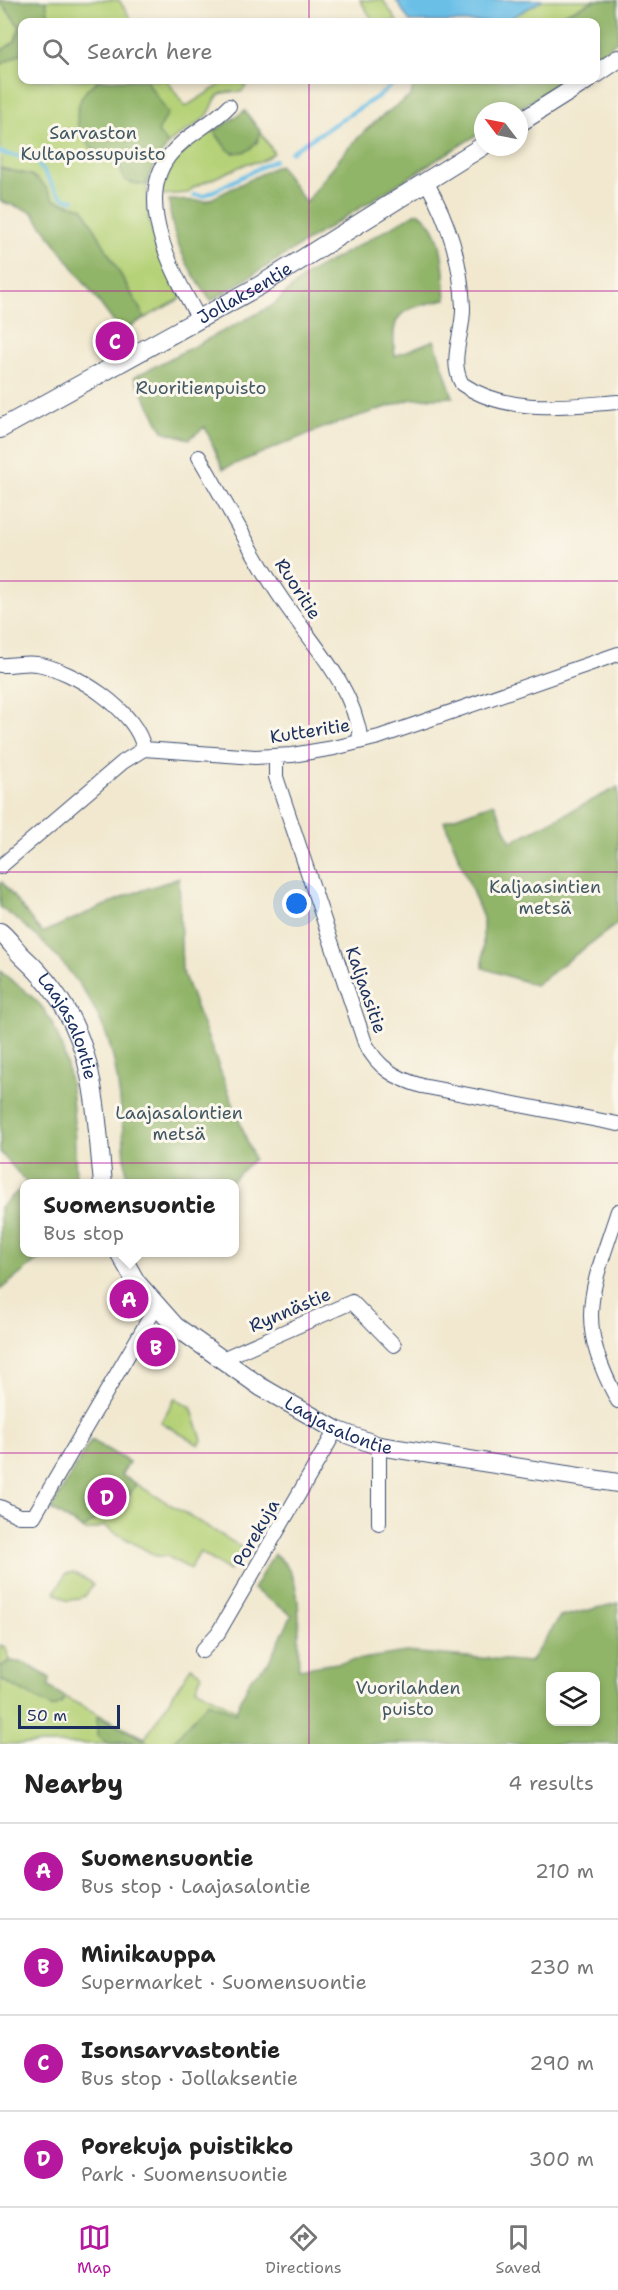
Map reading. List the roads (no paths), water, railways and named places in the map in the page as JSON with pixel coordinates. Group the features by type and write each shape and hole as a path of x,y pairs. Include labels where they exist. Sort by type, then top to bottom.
{"main road":[{"path":"600,71 618,59"},
{"path":"528,117 580,84"},
{"name":"Jollaksentie","path":"0,429 280,273 474,152"},
{"name":"Laajasalontie","path":"0,933 9,950 51,988 74,1022 91,1070 102,1179"},
{"name":"Laajasalontie","path":"121,1257 156,1307 175,1326 261,1388 336,1430 379,1446 618,1483"}],"street":[{"path":"199,319 160,236 156,186 163,165 176,148 217,118 228,106"},
{"path":"427,183 448,224 461,277 463,310 456,359 458,377 462,384 481,393 530,407 618,402"},
{"name":"Ruoritie","path":"199,457 272,584 342,683 357,717 361,741"},
{"name":"Kutteritie","path":"144,749 276,756 311,753 361,741 618,654"},
{"path":"0,665 28,663 47,667 95,690 133,722 144,749 123,762 0,867"},
{"name":"Kaljaasitie","path":"276,756 276,777 365,1043 375,1061 394,1076 422,1086 618,1124"},
{"path":"618,1211 593,1288 590,1319 597,1356 618,1401"},
{"name":"Rynnästie","path":"220,1360 352,1302 394,1345"},
{"path":"0,1507 19,1516 34,1516 156,1307"},
{"name":"Porekuja","path":"202,1651 218,1633 336,1430"},
{"path":"379,1446 379,1523"}],"water":[{"path":"396,0 543,0 510,18 407,18"}],"waterway":[{"path":"291,152 380,95 393,84"},
{"path":"0,152 36,162 56,191 67,199 74,200"},
{"path":"194,195 204,196 275,160"}],"place":[{"name":"Isonsarvastontie","path":"115,341"},
{"name":"Suomensuontie","path":"129,1299"},
{"name":"Minikauppa","path":"156,1347"},
{"name":"Porekuja puistikko","path":"107,1497"}],"park label":[{"name":"Sarvaston Kultapossupuisto","path":"93,143"},
{"name":"Ruoritienpuisto","path":"201,388"},
{"name":"Kaljaasintien metsä","path":"545,897"},
{"name":"Laajasalontien metsä","path":"179,1123"},
{"name":"Vuorilahden puisto","path":"408,1698"}]}
